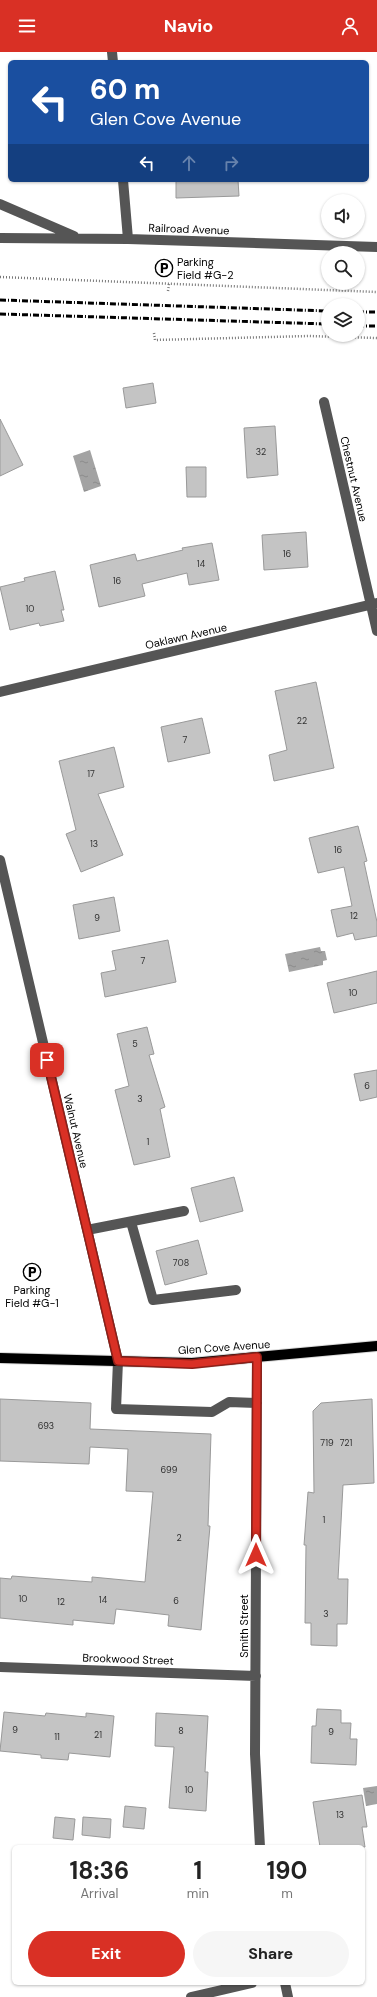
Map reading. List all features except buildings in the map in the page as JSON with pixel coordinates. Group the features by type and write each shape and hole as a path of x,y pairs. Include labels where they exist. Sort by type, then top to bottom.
{"main road":[{"name":"Glen Cove Avenue","path":"0,1358 192,1364 377,1346"}],"street":[{"path":"123,182 128,239"},
{"path":"0,204 78,238"},
{"name":"Railroad Avenue","path":"0,238 128,239 377,247"},
{"name":"Chestnut Avenue","path":"324,402 374,604 377,631"},
{"name":"Oaklawn Avenue","path":"0,692 374,604"},
{"name":"Walnut Avenue","path":"0,860 118,1361 116,1409 212,1412 229,1402 257,1403"},
{"path":"87,1230 184,1211"},
{"path":"132,1222 153,1300 236,1290"},
{"name":"Smith Street","path":"257,1357 255,1754 260,1845"},
{"name":"Brookwood Street","path":"0,1667 256,1676"},
{"path":"191,1997 243,1985"},
{"path":"285,1985 288,1997"}],"path":[{"path":"0,277 377,292"},
{"path":"168,291 169,283"},
{"path":"154,333 155,340 310,336 377,338"}],"water":[{"path":"90,450 101,486 84,492 73,456"},
{"path":"320,947 321,951 325,951 327,960 323,961 323,965 289,972 285,954"},
{"path":"377,1786 377,1804 366,1806 363,1788"}],"railway":[{"path":"0,300 321,311"},
{"path":"365,312 377,312"},
{"path":"0,314 321,324"},
{"path":"365,326 377,326"}],"place":[{"name":"Parking Field #G-2","path":"164,268"},
{"name":"Parking Field #G-1","path":"32,1272"}],"route":[{"path":"47,1060 118,1361 192,1364 257,1357 256,1555"}]}
